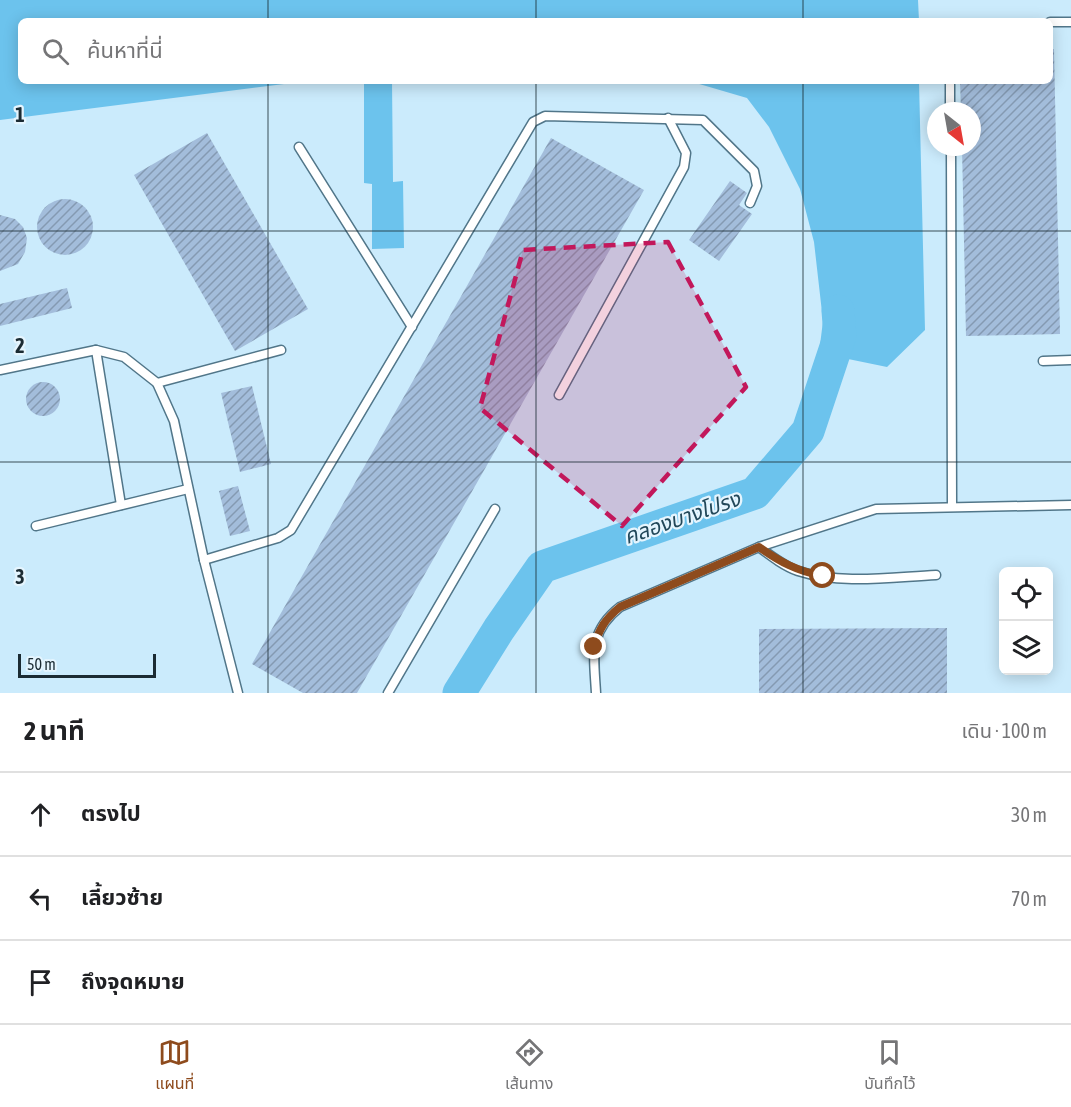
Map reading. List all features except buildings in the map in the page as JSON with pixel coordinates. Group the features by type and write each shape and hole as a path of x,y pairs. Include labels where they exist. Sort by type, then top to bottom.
{"lane":[{"path":"1053,22 1071,22"},
{"path":"950,84 950,102"},
{"path":"204,560 278,538 291,530 533,122 545,116 703,120 745,159 758,178 750,204"},
{"path":"559,395 684,167 687,153 668,118"},
{"path":"299,147 412,327"},
{"path":"951,156 952,506"},
{"path":"0,370 96,350 124,357 157,383 174,421 204,560 238,693"},
{"path":"96,350 121,505"},
{"path":"157,383 281,350"},
{"path":"1043,361 1071,360"},
{"path":"36,526 188,489"},
{"path":"596,693 594,647 598,631 606,618 620,607 759,547 876,509 1071,505"},
{"path":"388,693 495,509"},
{"path":"759,547 791,568 823,576 853,579 936,575"}],"highlighted area":[{"path":"668,242 746,387 622,526 480,408 523,250"}],"water":[{"path":"0,0 918,0 919,18 18,18 18,84 284,84 0,120"},
{"path":"364,84 392,84 393,182 403,181 404,248 372,249 372,184 364,183"},
{"path":"699,84 919,84 925,330 887,367 819,353 823,321 814,242 800,189 769,127 747,98"}],"waterway":[{"name":"คลองบางโปรง","path":"459,693 499,629 542,567 755,493 808,431 840,335 838,311"}],"route":[{"path":"594,647 598,631 606,618 620,607 759,547 783,564 799,571 823,576"}]}
